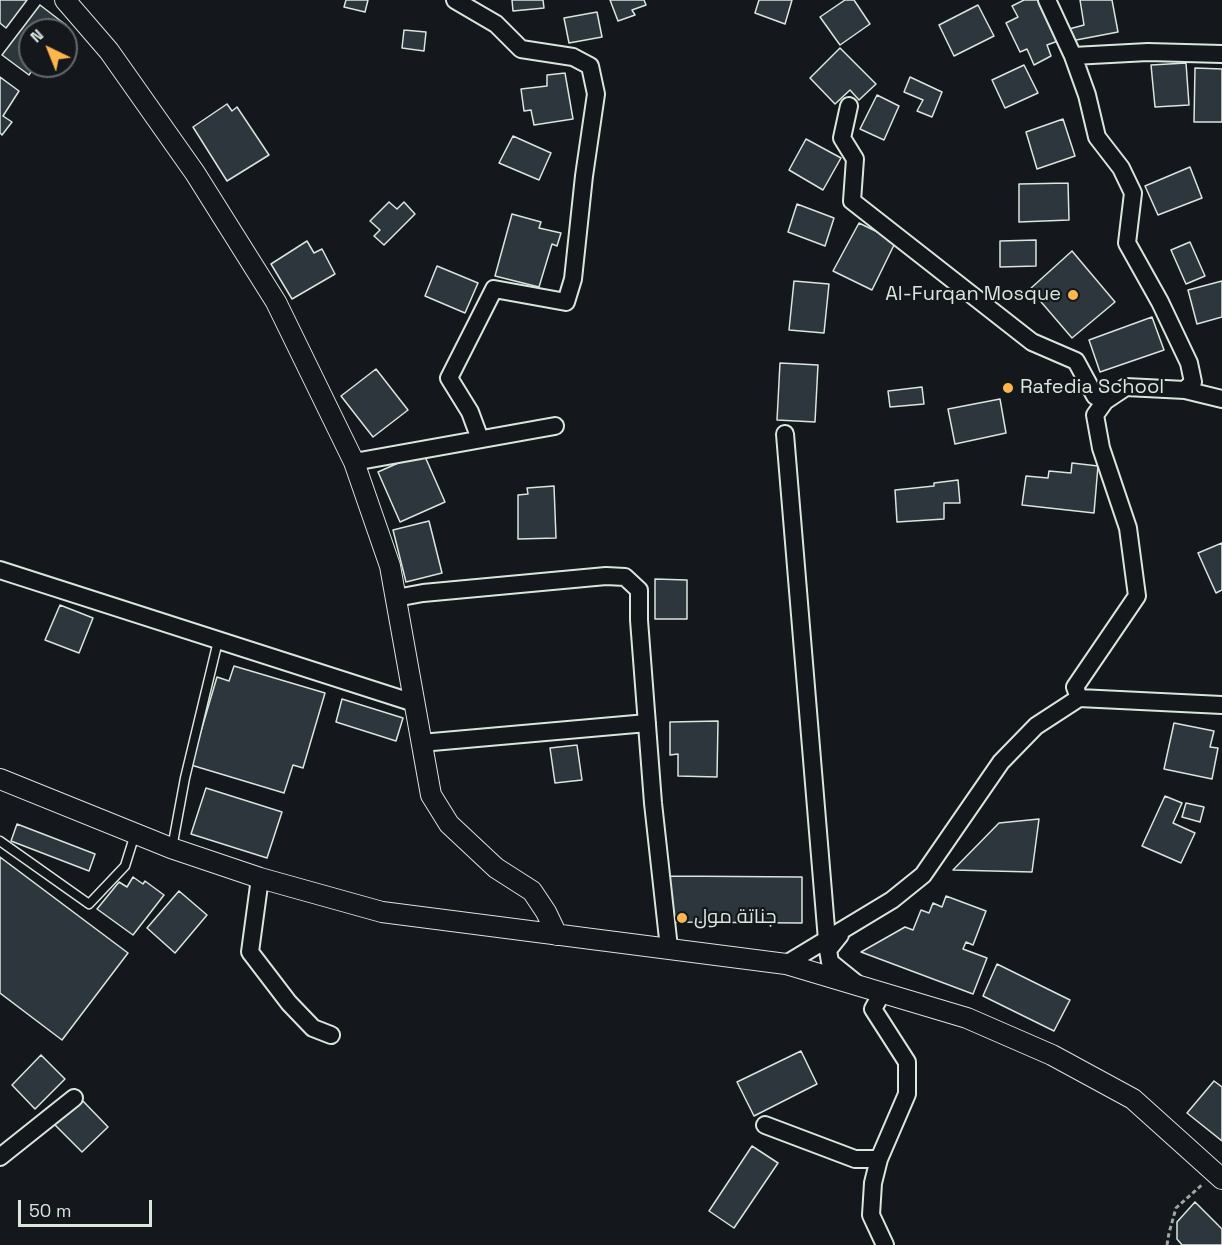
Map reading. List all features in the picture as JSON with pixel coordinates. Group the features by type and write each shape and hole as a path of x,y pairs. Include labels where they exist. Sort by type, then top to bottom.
{"street":[{"path":"65,0 109,51 195,173 258,272 276,302 354,462 390,566 431,795 449,824 496,868 532,891 557,935"},
{"path":"455,0 496,24 521,49 573,57 590,66 596,94 573,279 566,302 494,289 449,378 470,412 480,439"},
{"path":"1047,0 1087,95 1097,137 1121,168 1133,193 1128,243 1189,363 1193,382 1185,390"},
{"path":"1072,56 1148,52 1222,54"},
{"path":"849,106 842,138 855,159 852,201 1032,342 1076,361 1095,396 1105,401"},
{"path":"1079,698 1076,687 1137,597 1128,528 1101,448 1095,415 1105,401 1126,387 1185,390 1222,399"},
{"path":"354,462 555,426"},
{"path":"785,434 827,940"},
{"path":"0,570 414,703"},
{"path":"396,598 423,593 606,576 625,577 639,590 639,620 647,723 669,948"},
{"path":"786,964 892,900 923,875 1001,762 1036,726 1079,698 1222,705"},
{"path":"421,743 647,723"},
{"path":"0,779 171,848 260,878 382,912 786,964 967,1018 1052,1055 1133,1099 1219,1176"},
{"path":"260,878 250,952 289,1004 313,1028 331,1035"},
{"path":"844,929 828,950 830,962 859,986"},
{"path":"882,993 873,1009 908,1062 907,1094 879,1159 873,1183 871,1215 885,1245"},
{"path":"0,1157 74,1098"},
{"path":"765,1125 855,1159 879,1159"}],"lane":[{"path":"171,848 185,778 218,641"},
{"path":"0,841 88,904 124,866 135,834"}],"path":[{"path":"1167,1245 1176,1208 1219,1176"}],"building":[{"path":"0,0 27,0 6,28 0,23"},
{"path":"346,0 368,0 365,12 344,7"},
{"path":"512,0 543,0 544,8 513,11"},
{"path":"610,0 644,0 646,5 632,10 635,15 618,21"},
{"path":"759,0 792,0 785,24 755,13"},
{"path":"845,0 854,0 870,24 840,45 820,17"},
{"path":"1024,0 1039,0 1058,41 1047,45 1051,56 1034,65 1027,49 1020,52 1006,23 1018,17 1012,6"},
{"path":"1080,0 1112,0 1118,32 1071,41 1069,29 1084,25"},
{"path":"40,5 57,18 30,18"},
{"path":"978,5 994,36 954,56 939,25"},
{"path":"597,12 602,37 569,43 564,18"},
{"path":"404,30 426,32 424,51 402,48"},
{"path":"18,34 18,67 2,55"},
{"path":"840,48 876,84 859,100 850,90 835,104 810,78"},
{"path":"1186,63 1189,105 1155,107 1151,65"},
{"path":"1024,65 1038,93 1005,108 992,80"},
{"path":"1195,68 1222,69 1222,122 1194,122"},
{"path":"565,73 573,119 534,125 531,110 524,111 521,89 547,86 547,75"},
{"path":"0,77 19,91 3,116 12,122 2,135 0,133"},
{"path":"910,77 942,92 932,117 917,111 923,100 904,92"},
{"path":"877,95 899,106 884,140 860,129"},
{"path":"227,104 232,111 237,107 269,155 227,181 193,127"},
{"path":"1063,119 1075,156 1037,169 1026,132"},
{"path":"513,136 551,153 539,180 499,163"},
{"path":"806,139 841,158 823,190 789,170"},
{"path":"1190,167 1202,198 1158,215 1145,186"},
{"path":"1068,183 1069,220 1019,222 1019,184"},
{"path":"389,202 397,209 404,202 415,214 384,245 374,236 380,230 370,221"},
{"path":"797,204 834,218 825,246 788,232"},
{"path":"512,214 541,222 539,228 561,233 557,246 552,244 539,287 495,276"},
{"path":"859,223 896,241 872,290 833,271"},
{"path":"1036,240 1036,266 1000,267 1000,241"},
{"path":"307,241 314,253 322,249 335,274 292,299 271,264"},
{"path":"1190,242 1205,276 1186,284 1171,250"},
{"name":"Al-Furqan Mosque","path":"1072,251 1115,302 1072,338 1030,289"},
{"path":"437,266 478,283 465,313 425,296"},
{"path":"794,281 829,284 824,333 789,330"},
{"path":"1222,281 1222,317 1197,324 1188,290"},
{"path":"1152,317 1164,350 1100,372 1089,340"},
{"path":"780,363 818,365 815,422 777,420"},
{"path":"376,369 408,410 373,437 341,396"},
{"path":"922,387 924,404 890,407 888,391"},
{"path":"1000,399 1006,433 955,444 948,409"},
{"path":"423,452 445,502 400,522 378,472"},
{"path":"1072,463 1098,466 1094,513 1022,505 1026,476 1048,478 1049,471 1071,473"},
{"path":"958,480 960,503 944,503 944,519 897,522 895,490 934,486 934,483"},
{"path":"554,486 556,538 518,539 518,495 528,494 527,488"},
{"path":"429,521 442,573 406,582 393,530"},
{"path":"1222,543 1222,590 1216,593 1198,553"},
{"path":"655,579 687,580 687,619 655,619"},
{"path":"60,605 93,618 79,653 45,640"},
{"path":"234,666 325,693 303,768 293,765 284,793 191,765 217,677 229,681"},
{"path":"342,699 403,718 396,741 336,722"},
{"path":"718,721 717,777 678,776 678,754 670,755 670,722"},
{"path":"1174,723 1214,731 1210,747 1218,748 1212,779 1164,769"},
{"path":"577,745 582,780 555,783 550,748"},
{"path":"206,788 282,812 267,858 191,834"},
{"path":"1165,796 1182,803 1173,823 1195,833 1181,863 1142,846"},
{"path":"1186,803 1204,807 1200,822 1182,817"},
{"path":"1039,819 1032,872 953,870 999,823"},
{"path":"17,824 95,854 89,871 11,841"},
{"path":"0,857 128,953 62,1040 0,993"},
{"path":"669,876 802,877 802,923 668,922"},
{"path":"133,877 143,884 145,881 164,895 133,935 97,909 119,882 127,887"},
{"path":"179,891 207,915 175,953 147,928"},
{"path":"946,896 986,911 973,945 966,942 963,949 987,958 973,994 861,952 905,927 913,930 921,910 929,913 933,903 942,907"},
{"path":"997,964 1070,1000 1054,1031 983,996"},
{"path":"801,1051 817,1084 754,1116 737,1082"},
{"path":"41,1055 65,1079 35,1109 12,1085"},
{"path":"1214,1081 1222,1087 1222,1141 1187,1113"},
{"path":"81,1099 108,1127 82,1152 54,1124"},
{"path":"752,1146 778,1163 734,1228 709,1211"},
{"path":"1195,1202 1222,1229 1222,1245 1182,1245 1177,1239 1177,1222"}],"place":[{"name":"Al-Furqan Mosque","path":"1073,295"},
{"name":"Rafedia School","path":"1008,388"},
{"name":"جناتة مول","path":"682,918"}]}
